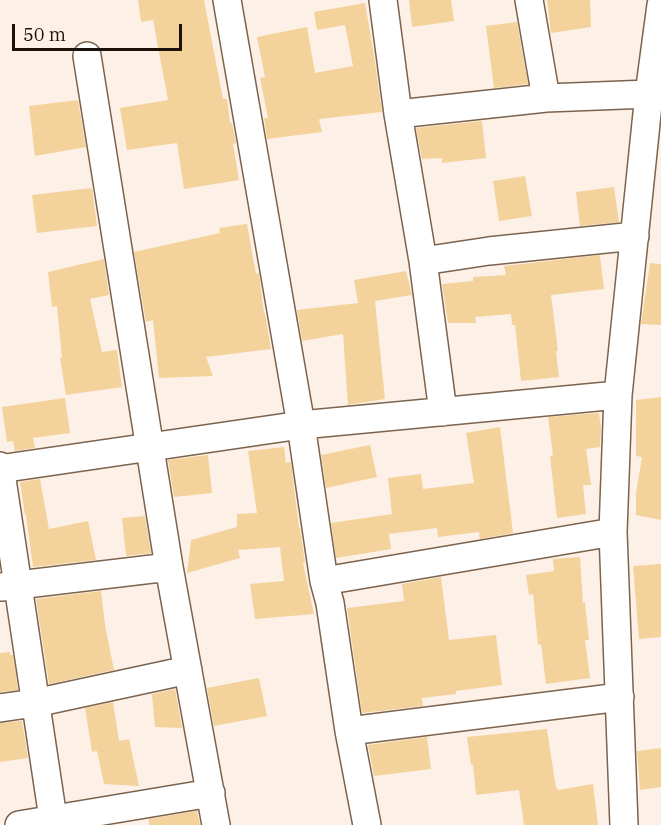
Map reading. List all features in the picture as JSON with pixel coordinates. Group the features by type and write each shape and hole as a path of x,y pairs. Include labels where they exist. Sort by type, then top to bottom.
{"street":[{"path":"227,0 301,425 349,731 367,825"},
{"path":"382,0 398,114 423,261 443,411"},
{"path":"530,0 546,98"},
{"path":"624,825 612,532 618,395 649,94 661,5"},
{"path":"87,56 169,567 216,825"},
{"path":"398,114 546,98 649,94"},
{"path":"423,261 489,251 634,236"},
{"path":"54,822 35,703 9,586 0,468 301,425 618,395"},
{"path":"324,581 612,532"},
{"path":"9,586 169,567"},
{"path":"0,708 35,703 188,670"},
{"path":"349,731 620,697"},
{"path":"19,825 54,822 211,793"}],"building":[{"path":"138,0 204,0 223,99 227,99 230,123 232,123 236,143 233,144 239,180 184,189 177,143 127,150 120,108 168,100 153,20 141,22"},
{"path":"409,0 451,0 454,21 412,27"},
{"path":"547,0 590,0 591,27 551,33"},
{"path":"365,3 382,112 319,119 322,132 267,139 264,118 268,118 260,78 265,77 257,37 307,27 315,73 353,66 345,25 317,30 314,12"},
{"path":"517,22 528,84 494,88 486,26"},
{"path":"78,100 86,147 35,156 29,106"},
{"path":"482,121 486,158 442,163 442,158 422,159 416,128"},
{"path":"525,176 532,216 499,221 493,181"},
{"path":"614,187 619,222 580,226 576,192"},
{"path":"92,188 97,226 37,233 32,195"},
{"path":"247,224 256,274 259,273 271,349 206,357 213,376 159,378 153,320 146,322 134,252 220,233 219,228"},
{"path":"600,255 604,289 551,295 559,377 521,381 515,325 512,325 511,314 475,317 476,323 448,323 442,284 473,281 473,277 506,275 504,266"},
{"path":"104,259 109,295 90,299 102,352 117,350 122,387 66,395 60,358 62,358 57,306 52,307 48,272"},
{"path":"650,263 661,264 661,325 641,324"},
{"path":"406,271 412,295 375,301 385,399 348,405 343,334 302,341 297,310 358,303 354,280"},
{"path":"661,397 661,520 636,515 636,493 642,457 636,456 636,400"},
{"path":"65,398 70,433 33,438 35,448 15,451 13,441 7,442 2,407"},
{"path":"599,413 600,447 586,449 591,485 583,485 586,514 557,518 548,417"},
{"path":"500,427 513,533 480,539 479,532 438,537 437,528 389,534 391,549 336,558 331,523 392,514 388,478 421,474 423,489 474,483 466,433"},
{"path":"370,445 377,477 326,488 321,455"},
{"path":"284,447 286,463 291,462 305,563 303,563 314,614 255,619 250,584 284,581 280,547 238,550 240,558 187,573 191,540 237,527 237,514 257,513 248,451"},
{"path":"208,455 212,493 174,497 168,460"},
{"path":"40,479 49,529 88,521 96,560 33,567 20,482"},
{"path":"145,516 151,553 126,556 122,518"},
{"path":"580,557 583,603 585,602 589,640 585,640 590,678 546,684 541,644 538,645 533,594 529,595 526,575 554,571 553,559"},
{"path":"661,564 661,637 639,639 633,566"},
{"path":"441,577 449,640 496,635 502,685 422,698 423,706 362,713 347,608 404,601 402,584"},
{"path":"101,591 114,670 49,684 36,599"},
{"path":"10,652 10,655 13,655 18,690 0,692 0,653"},
{"path":"259,678 267,716 214,726 207,688"},
{"path":"175,689 182,728 155,727 152,694"},
{"path":"113,702 119,741 129,739 139,786 104,784 97,751 92,752 85,708"},
{"path":"22,721 28,758 0,762 0,723"},
{"path":"547,729 556,788 558,790 593,784 598,825 524,825 519,790 476,795 467,737"},
{"path":"427,737 431,769 374,776 368,745"},
{"path":"661,748 661,787 640,790 637,751"},
{"path":"197,811 200,825 149,825 149,819"}]}
